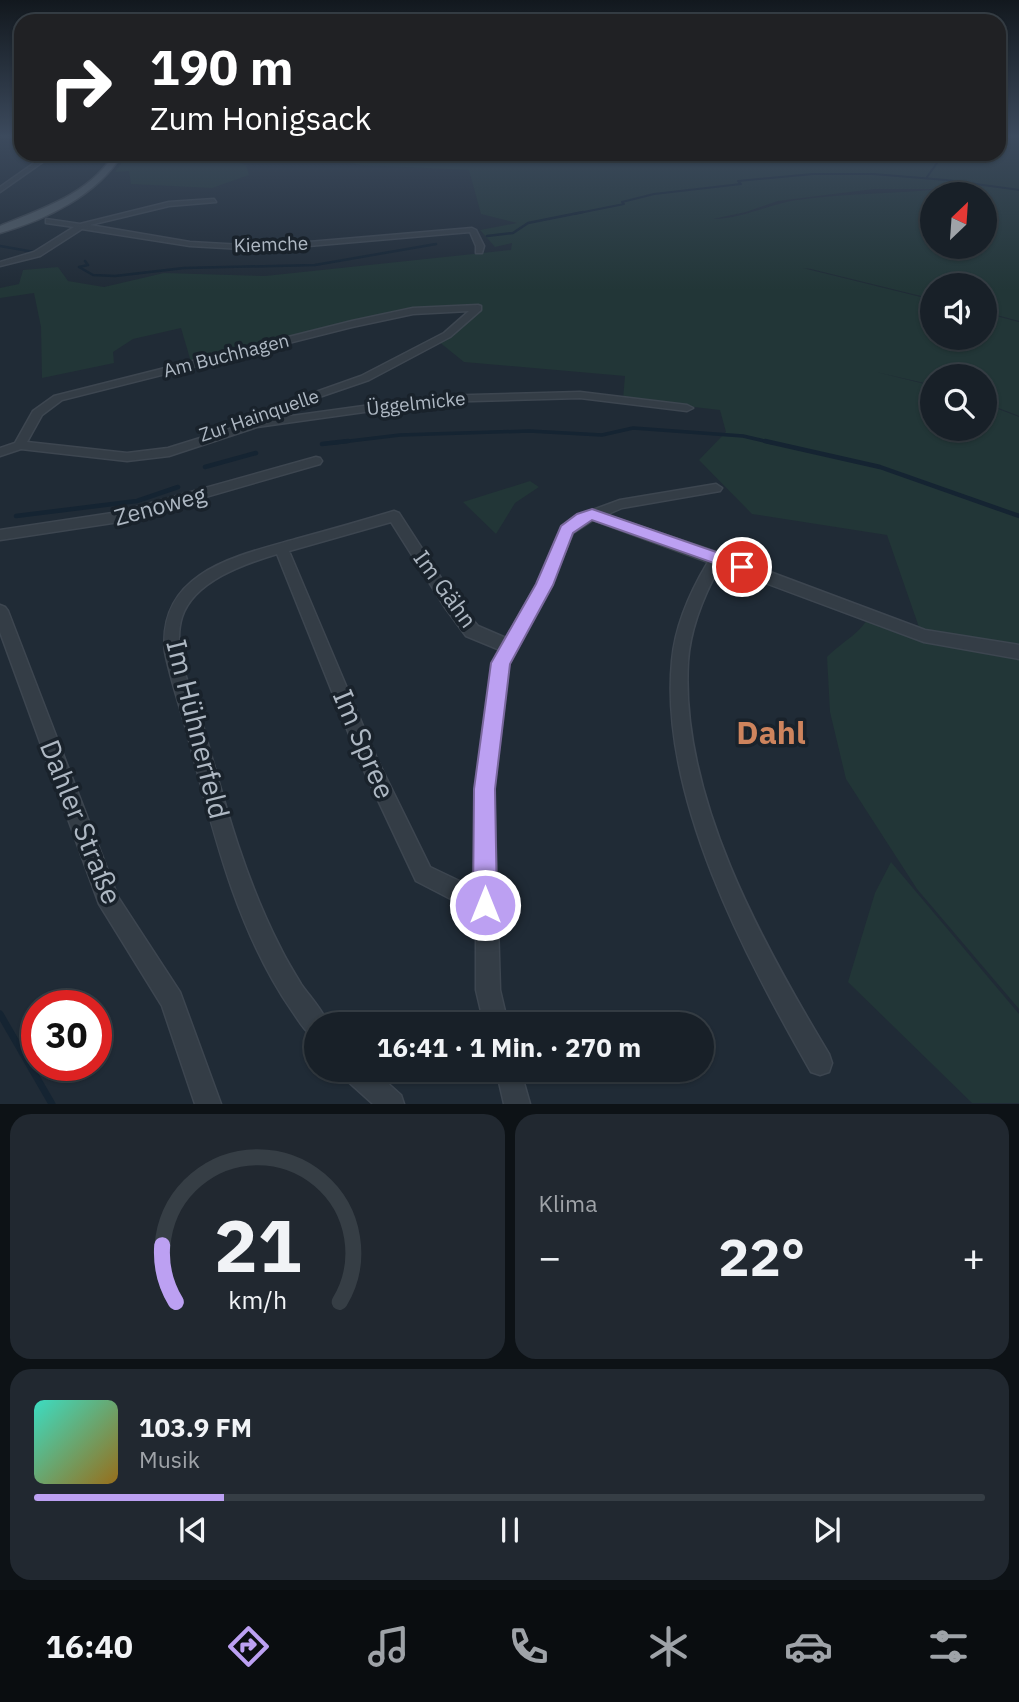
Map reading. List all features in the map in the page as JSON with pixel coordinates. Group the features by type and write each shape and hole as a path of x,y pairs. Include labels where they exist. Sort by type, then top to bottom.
{"main road":[{"path":"0,230 86,188"}],"street":[{"path":"0,264 47,249 80,226 156,207 214,201"},
{"name":"Kiemche","path":"49,221 190,244 262,248 472,230 480,246 479,251"},
{"name":"Am Buchhagen","path":"20,445 37,412 58,398 352,324 413,312 478,307"},
{"name":"Zur Hainquelle","path":"20,445 103,456 151,454 366,378 447,335 478,307"},
{"name":"Üggelmicke","path":"151,454 169,452 255,424 436,399 580,395 687,408"},
{"path":"0,452 20,445"},
{"name":"Zenoweg","path":"0,536 119,517 316,461"},
{"path":"493,1012 488,990 485,789 501,663 508,646 544,585 567,530 582,518 620,504 716,488"},
{"path":"592,515 717,558 924,636 1019,652"},
{"name":"Im Gähn","path":"394,516 449,602 472,631 508,646"},
{"name":"Im Hühnerfeld","path":"308,1012 286,977 248,902 224,833 181,679 172,628 182,603 212,574 235,561 394,516"},
{"name":"Im Spree","path":"281,548 370,764 423,874 485,905"},
{"path":"717,558 695,596 680,662 684,743 723,870 753,944 820,1063"},
{"name":"Dahler Straße","path":"0,611 110,904 172,1000 208,1104"},
{"path":"367,1082 391,1104"},
{"path":"511,1082 517,1104"}],"green space":[{"path":"474,188 920,188 874,189 778,201 713,219 734,217 797,200 920,190 920,259 998,259 998,188 1019,188 1019,321 997,315 997,273 920,273 920,296 803,268 920,297 920,350 997,350 997,316 1019,322 1019,416 997,408 997,364 920,364 920,382 876,372 920,383 920,441 997,441 997,409 1019,417 1019,650 921,633 887,535 752,514 699,460 726,432 720,410 623,399 625,376 464,362 438,341 478,308 412,311 191,362 181,328 133,339 113,352 114,363 42,378 41,327 34,293 0,298 0,288 19,284 23,270 58,267 68,281 104,287 164,273 265,276 511,250 512,243 495,247 480,230 517,223 481,214"},
{"path":"530,481 539,487 515,503 496,534 463,502"},
{"path":"870,616 926,638 1019,654 1019,1009 917,889 846,779 830,712 827,657 855,634"},
{"path":"891,862 1019,1014 1019,1103 972,1103 848,982 875,893"}],"waterway":[{"path":"574,214 624,204 622,202 654,194 710,188"},
{"path":"1001,188 1019,190"},
{"path":"487,236 513,233 528,223 583,212"},
{"path":"85,261 88,265 79,267 93,275 115,276 184,268 315,265 436,244"},
{"path":"0,246 34,252"},
{"path":"333,443 400,435 529,431 602,435 633,428 743,436 773,443"},
{"path":"322,444 348,441"},
{"path":"765,441 880,467 1019,516"},
{"path":"205,467 256,453"},
{"path":"16,516 137,501 178,487"},
{"path":"0,1014 52,1104"}],"district":[{"name":"Dahl","path":"771,733"}],"route":[{"path":"485,905 485,789 501,663 544,585 567,530 582,518 592,515 742,567"}]}
